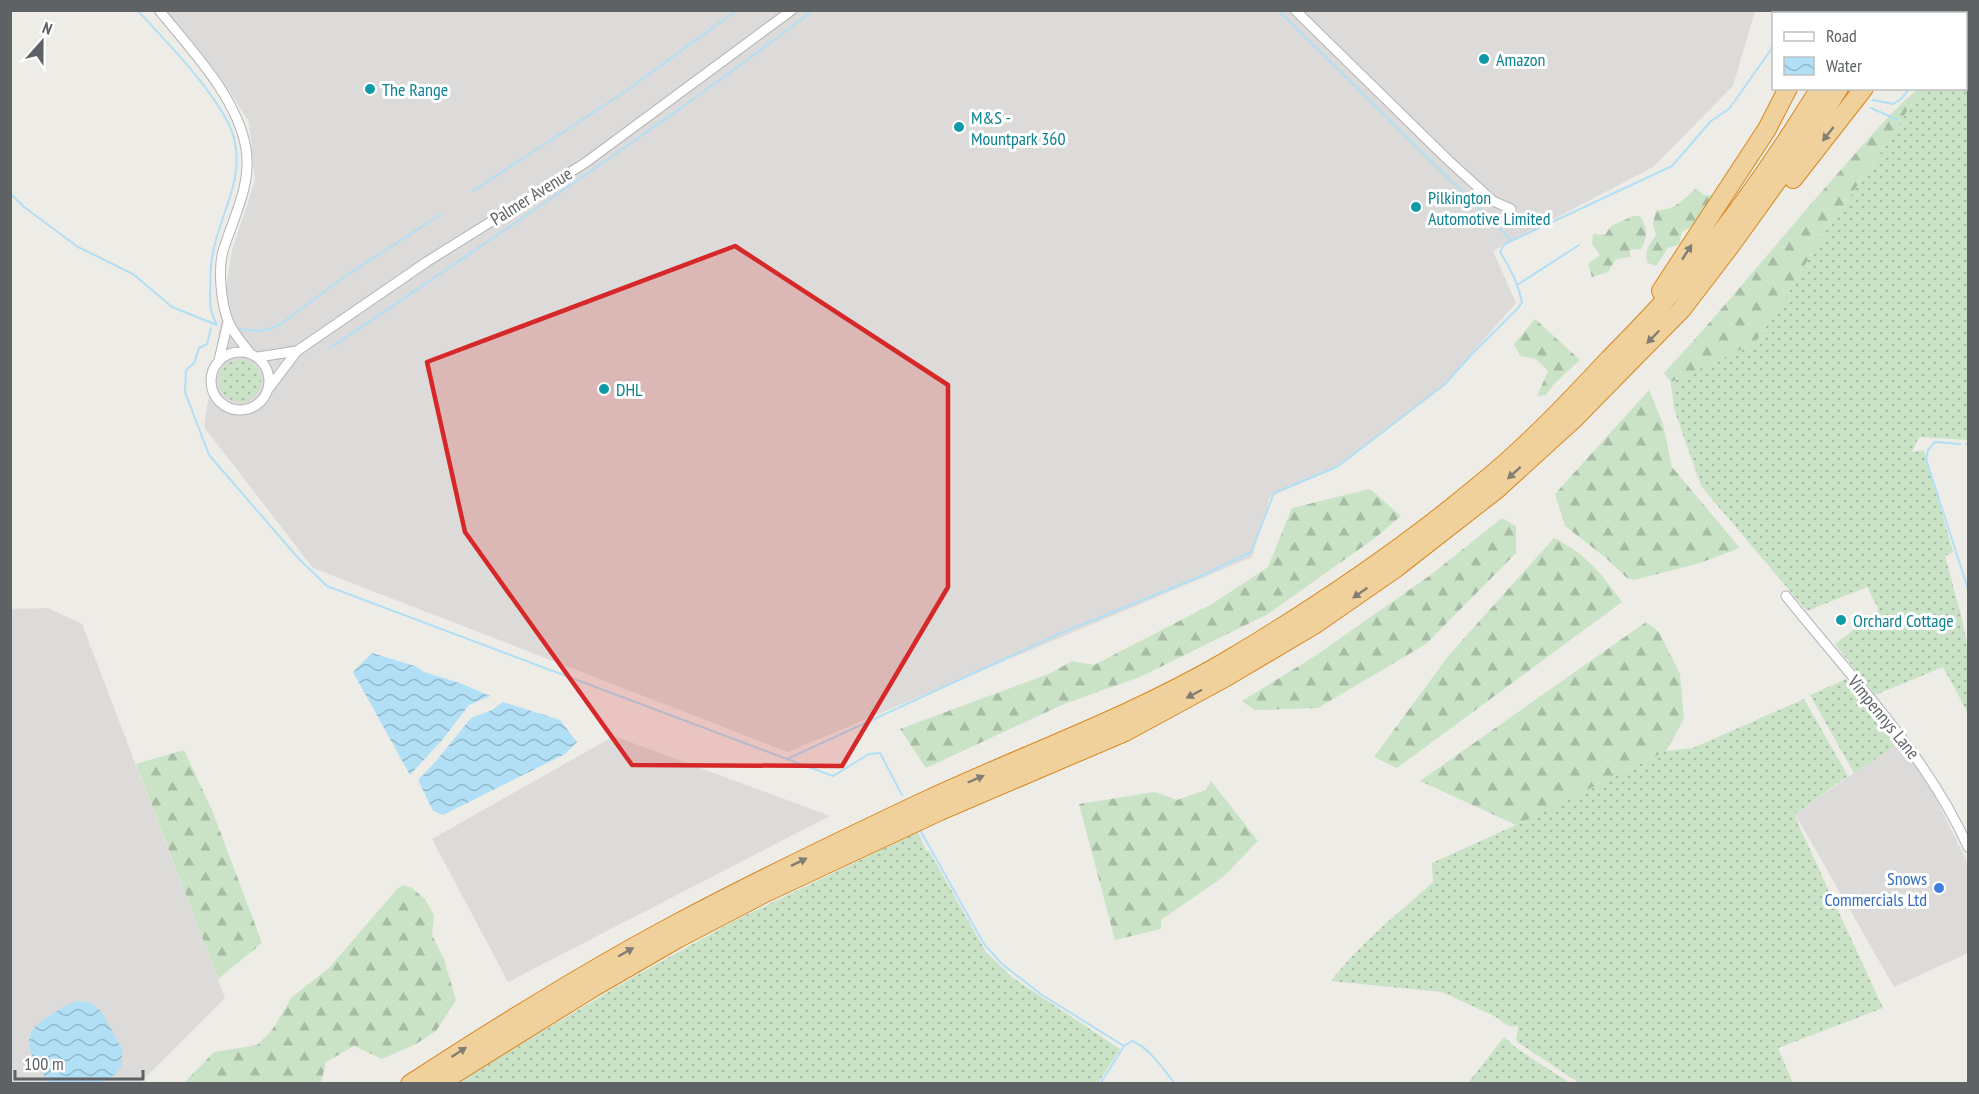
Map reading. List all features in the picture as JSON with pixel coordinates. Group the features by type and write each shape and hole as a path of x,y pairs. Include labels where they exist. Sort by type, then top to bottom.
{"highway":[{"path":"1632,336 1767,129 1787,90"},
{"path":"410,1083 587,974 757,882 932,798 1114,719 1219,665 1385,559 1485,481 1563,409 1632,336 1687,276 1716,239 1787,141 1819,90"},
{"path":"1682,309 1800,149 1838,90"},
{"path":"438,1083 594,987 765,893 940,811 1125,732 1228,676 1314,625 1396,568 1496,490 1575,418 1715,276 1862,90"}],"street":[{"path":"159,10 227,98 237,119 246,149 247,168 239,210 222,254 221,285 228,322 219,360 212,372 213,393 226,407 237,410 252,407 265,397 297,351"},
{"name":"Palmer Avenue","path":"254,355 297,351 428,261 585,163 792,10"},
{"path":"1295,10 1447,159 1493,201 1510,209"},
{"path":"228,322 267,370 268,390"},
{"path":"219,360 235,352 254,355"},
{"name":"Vimpennys Lane","path":"1786,596 1922,763 1961,830 1968,847"}],"highlighted area":[{"path":"735,246 948,385 948,587 842,766 632,765 465,532 427,362"}],"shaded area":[{"path":"166,11 1755,11 1733,86 1653,167 1493,251 1516,303 1444,385 1337,467 1270,497 1252,557 788,752 313,568 204,427 232,250 255,181 249,122 228,89"},
{"path":"48,608 82,624 225,998 140,1083 11,1083 10,609"},
{"path":"614,736 830,816 508,982 432,839"},
{"path":"1902,742 1923,772 1968,864 1968,953 1894,987 1795,814"}],"green space":[{"path":"1968,40 1968,440 1919,437 1912,452 1924,450 1953,552 1945,556 1968,650 1968,713 1943,667 1875,695 1835,644 1879,610 1867,587 1807,611 1701,486 1674,409 1671,382 1755,343 1824,233 1881,152 1920,90 1967,90"},
{"path":"1917,90 1920,90 1881,152 1824,233 1755,343 1671,382 1664,373 1897,108"},
{"path":"1696,188 1704,195 1712,195 1705,213 1698,222 1682,232 1679,245 1668,248 1656,266 1648,263 1647,252 1656,235 1653,224 1656,210 1673,207"},
{"path":"1633,216 1640,216 1646,229 1641,249 1630,250 1630,257 1616,259 1608,272 1592,277 1588,264 1600,255 1592,243 1593,234 1605,235 1611,226"},
{"path":"1535,319 1580,360 1554,384 1546,395 1537,396 1548,371 1536,359 1520,356 1514,344"},
{"path":"240,360 248,361 255,366 260,373 260,389 255,396 248,401 240,402 232,401 225,396 220,389 219,381 220,373 225,366 232,361"},
{"path":"1649,390 1663,424 1672,467 1740,548 1700,563 1634,580 1627,578 1605,557 1565,526 1555,494"},
{"path":"1370,489 1401,516 1375,538 1268,614 1140,677 1064,704 926,768 900,729 1051,673 1072,661 1094,665 1212,604 1268,567 1292,508"},
{"path":"1502,518 1516,526 1516,553 1426,644 1318,708 1254,710 1242,701 1315,656 1432,574"},
{"path":"1554,538 1585,558 1607,581 1622,602 1397,768 1374,757 1449,655"},
{"path":"1646,622 1659,632 1680,674 1684,719 1666,751 1516,825 1420,781"},
{"path":"1846,679 1899,744 1854,773 1810,695"},
{"path":"1804,699 1848,776 1795,814 1883,1008 1778,1048 1793,1083 1579,1083 1516,1041 1518,1026 1509,1026 1496,1017 1442,992 1331,981 1367,941 1433,882 1432,863 1516,825 1666,751 1693,748"},
{"path":"184,750 212,810 262,943 218,979 136,764"},
{"path":"1211,781 1258,841 1223,877 1161,920 1161,929 1115,940 1079,804 1155,792 1177,800 1206,790"},
{"path":"918,832 926,851 929,851 986,952 1013,978 1120,1049 1098,1083 455,1084 628,980 738,919"},
{"path":"404,885 412,888 425,899 434,915 432,935 444,959 456,1000 436,1031 416,1044 382,1059 354,1046 326,1062 321,1083 184,1083 214,1052 257,1045 272,1030 292,997 329,968 398,888"},
{"path":"1504,1037 1516,1048 1570,1083 1468,1083"}],"water":[{"path":"372,653 415,666 424,672 460,683 490,696 469,705 443,739 410,775 353,672"},
{"path":"503,702 560,720 577,742 565,754 443,815 433,811 418,780 471,718 492,710"},
{"path":"78,1001 91,1003 102,1012 122,1049 122,1065 117,1073 101,1083 49,1083 32,1054 29,1038 40,1022 64,1006"}],"waterway":[{"path":"137,10 177,54 219,106 234,138 236,170 215,242 211,266 210,304 217,325"},
{"path":"473,191 626,91 737,10"},
{"path":"330,348 635,140 814,10"},
{"path":"1278,10 1512,241"},
{"path":"211,328 207,344 199,348 194,363 186,370 185,392 209,455 299,559 327,586 787,759 1059,634 1199,577 1251,552 1274,493 1337,467 1444,385 1519,307 1522,302 1518,289 1500,252 1505,244 1672,166 1711,121 1729,109 1772,46"},
{"path":"1873,100 1893,104 1908,90"},
{"path":"1871,108 1898,120"},
{"path":"10,193 24,207 78,247 133,274 172,307 217,325"},
{"path":"237,329 262,331 278,326 341,279 440,215"},
{"path":"1517,285 1579,245"},
{"path":"1960,444 1935,442 1928,450 1926,459 1968,589"},
{"path":"787,759 833,776 869,754 880,753 902,795"},
{"path":"920,830 984,944 1002,964 1042,995 1124,1046"},
{"path":"1100,1084 1124,1046 1132,1041 1150,1054 1175,1084"}],"place":[{"name":"Amazon","path":"1484,59"},
{"name":"The Range","path":"370,89"},
{"name":"M&S - Mountpark 360","path":"959,127"},
{"name":"Pilkington Automotive Limited","path":"1416,207"},
{"name":"DHL","path":"604,389"},
{"name":"Orchard Cottage","path":"1841,620"},
{"name":"Snows Commercials Ltd","path":"1939,888"}]}
